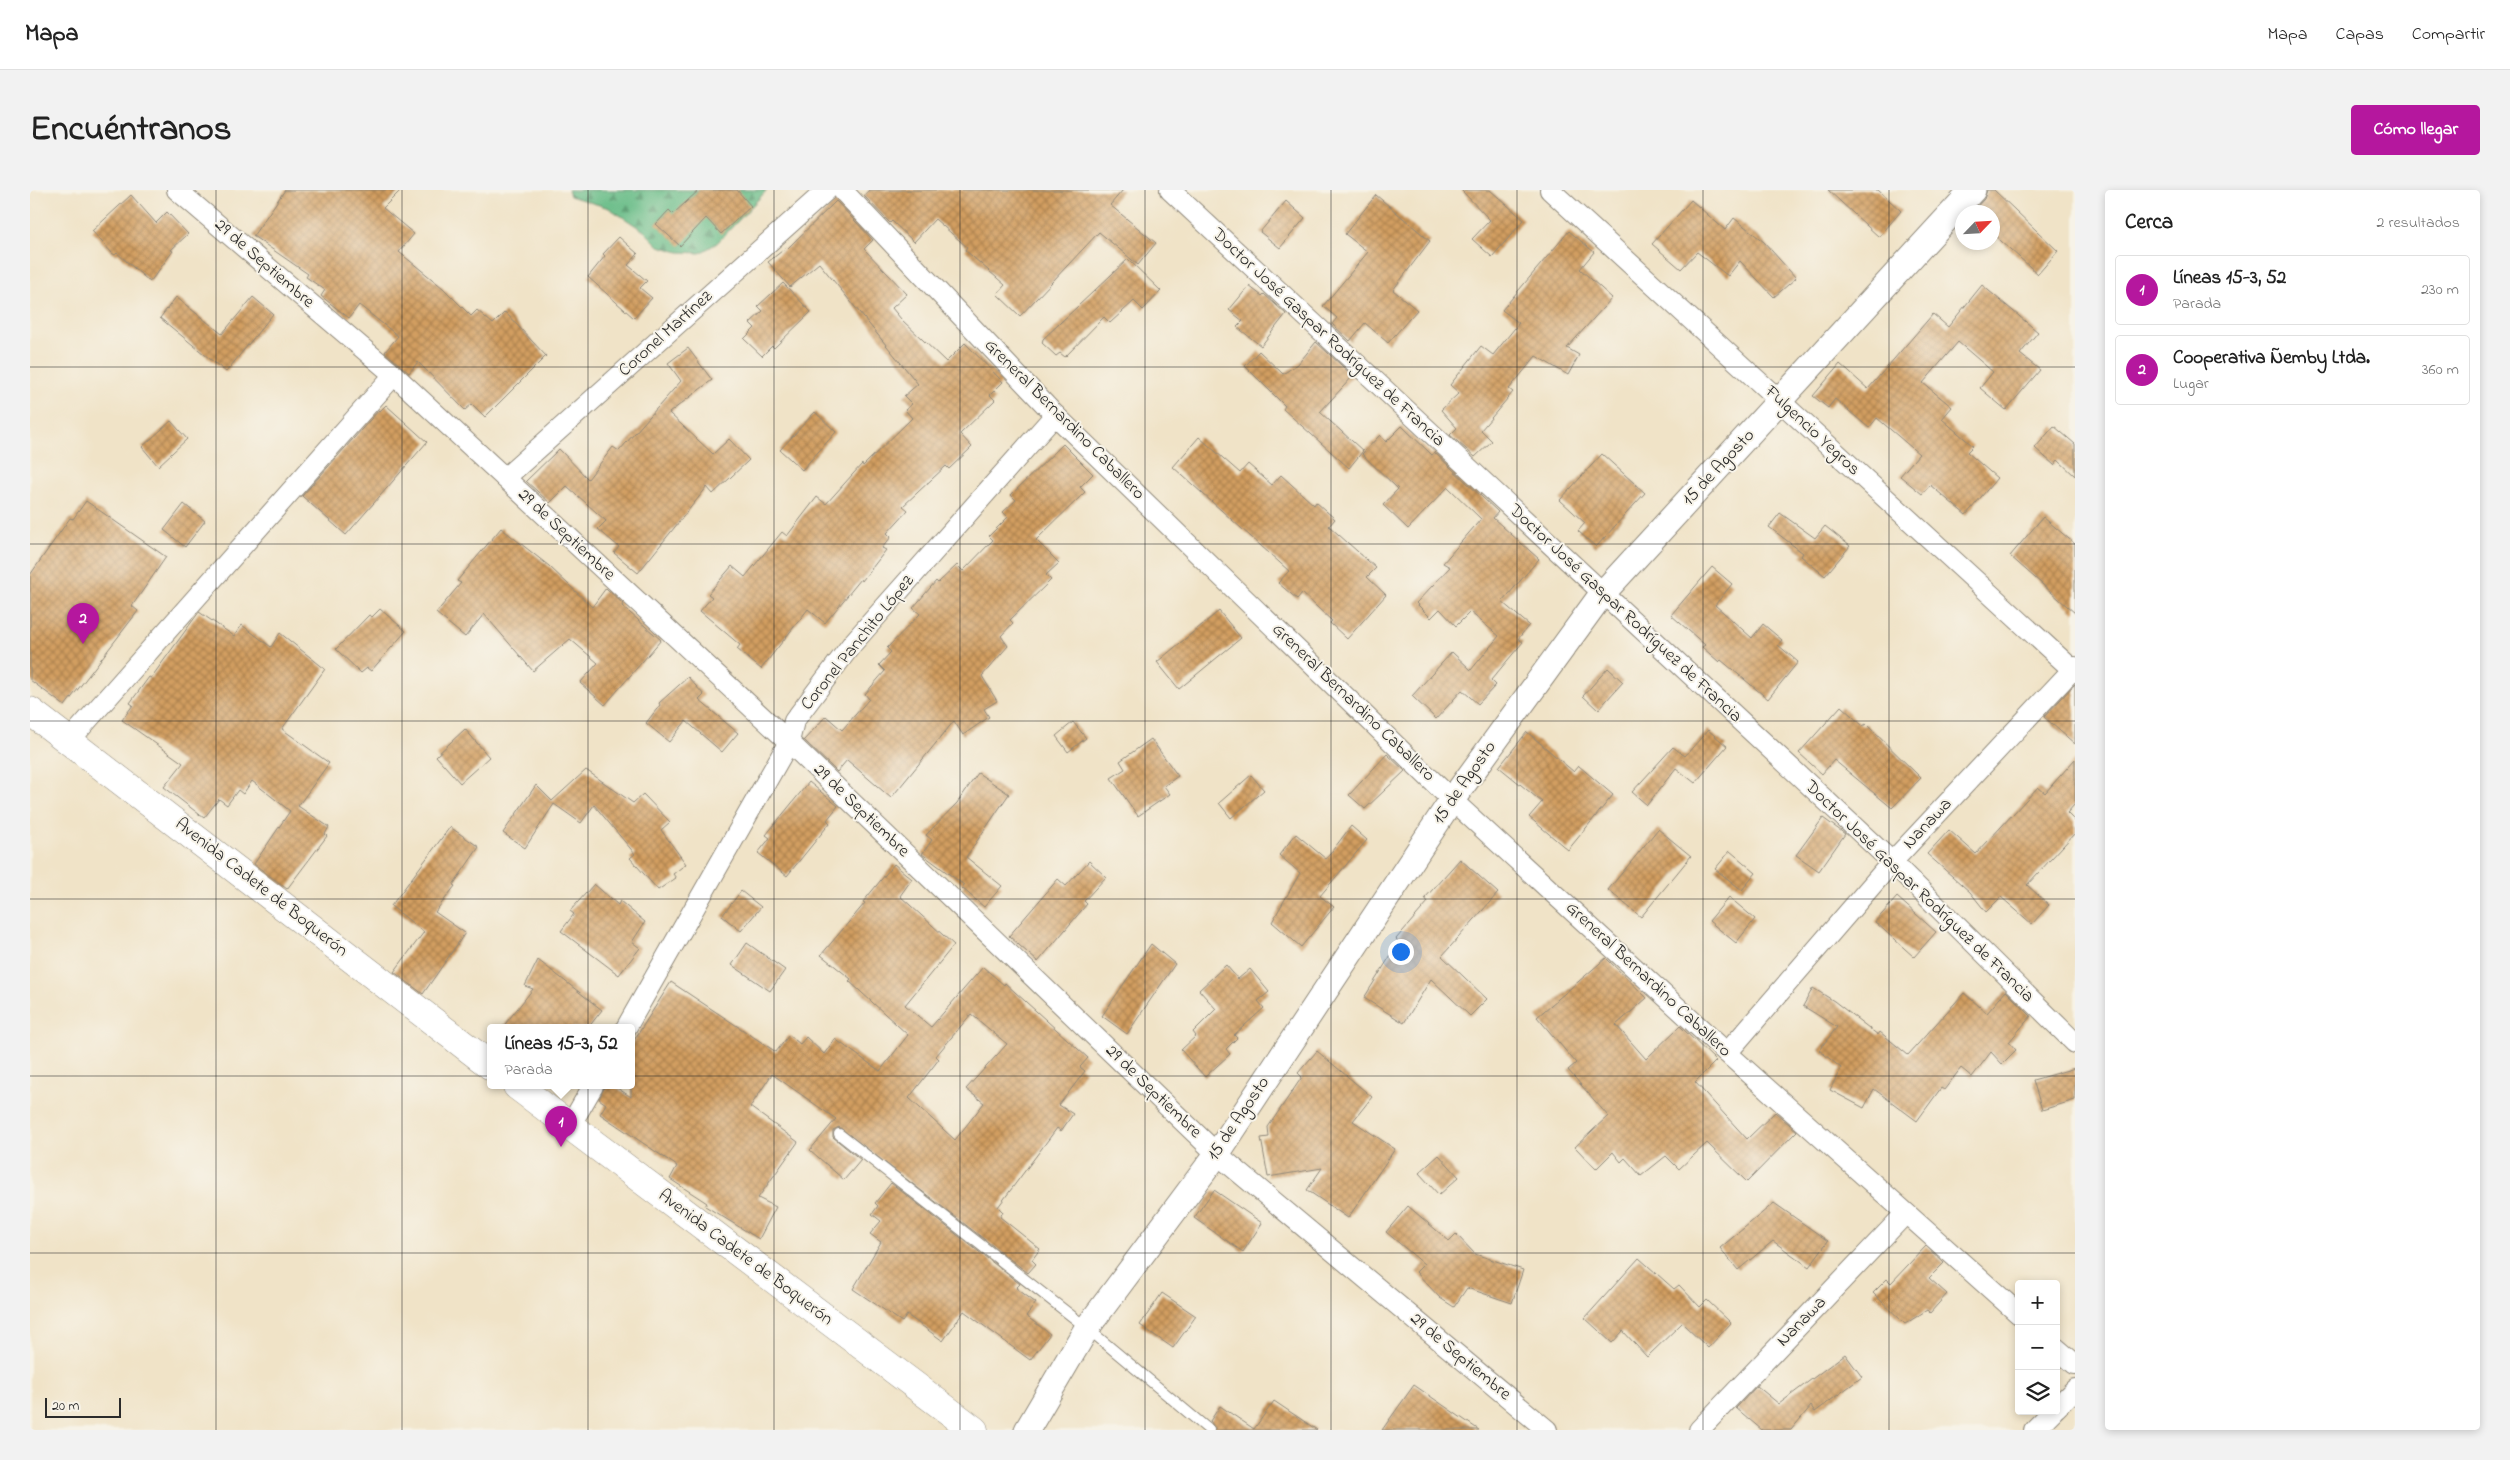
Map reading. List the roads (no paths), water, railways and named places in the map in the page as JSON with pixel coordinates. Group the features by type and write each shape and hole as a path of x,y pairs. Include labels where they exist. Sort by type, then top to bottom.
{"main road":[{"name":"Avenida Cadete de Boquerón","path":"30,711 487,1063"},
{"name":"Avenida Cadete de Boquerón","path":"521,1089 974,1430"}],"street":[{"name":"29 de Septiembre","path":"177,190 394,375 789,742 1217,1154 1547,1430"},
{"name":"Coronel Martínez","path":"505,478 827,190"},
{"name":"Greneral Bernardino Caballero","path":"842,190 1055,415 1452,800 1904,1214 2015,1311"},
{"name":"Doctor José Gaspar Rodríguez de Francia","path":"1170,190 1892,862 2075,1043"},
{"name":"Fulgencio Yegros","path":"1550,190 2074,670"},
{"name":"15 de Agosto","path":"1027,1430 1087,1328 1217,1154 1452,800 1602,594 1973,190"},
{"path":"69,741 394,375"},
{"name":"Coronel Panchito López","path":"628,1024 789,742 794,721 852,644 1055,415"},
{"name":"Nanawa","path":"1727,1053 1892,862 2074,670"},
{"path":"570,1126 591,1089"},
{"name":"Nanawa","path":"1699,1430 1904,1214"},
{"path":"2060,1351 2075,1364"},
{"path":"2060,1404 2075,1389"},
{"path":"2034,1430 2049,1415"}],"lane":[{"path":"839,1134 1087,1328 1209,1430"}],"place":[{"name":"Cooperativa Ñemby Ltda.","path":"83,644"},
{"name":"Líneas 15-3, 52","path":"561,1147"}]}
